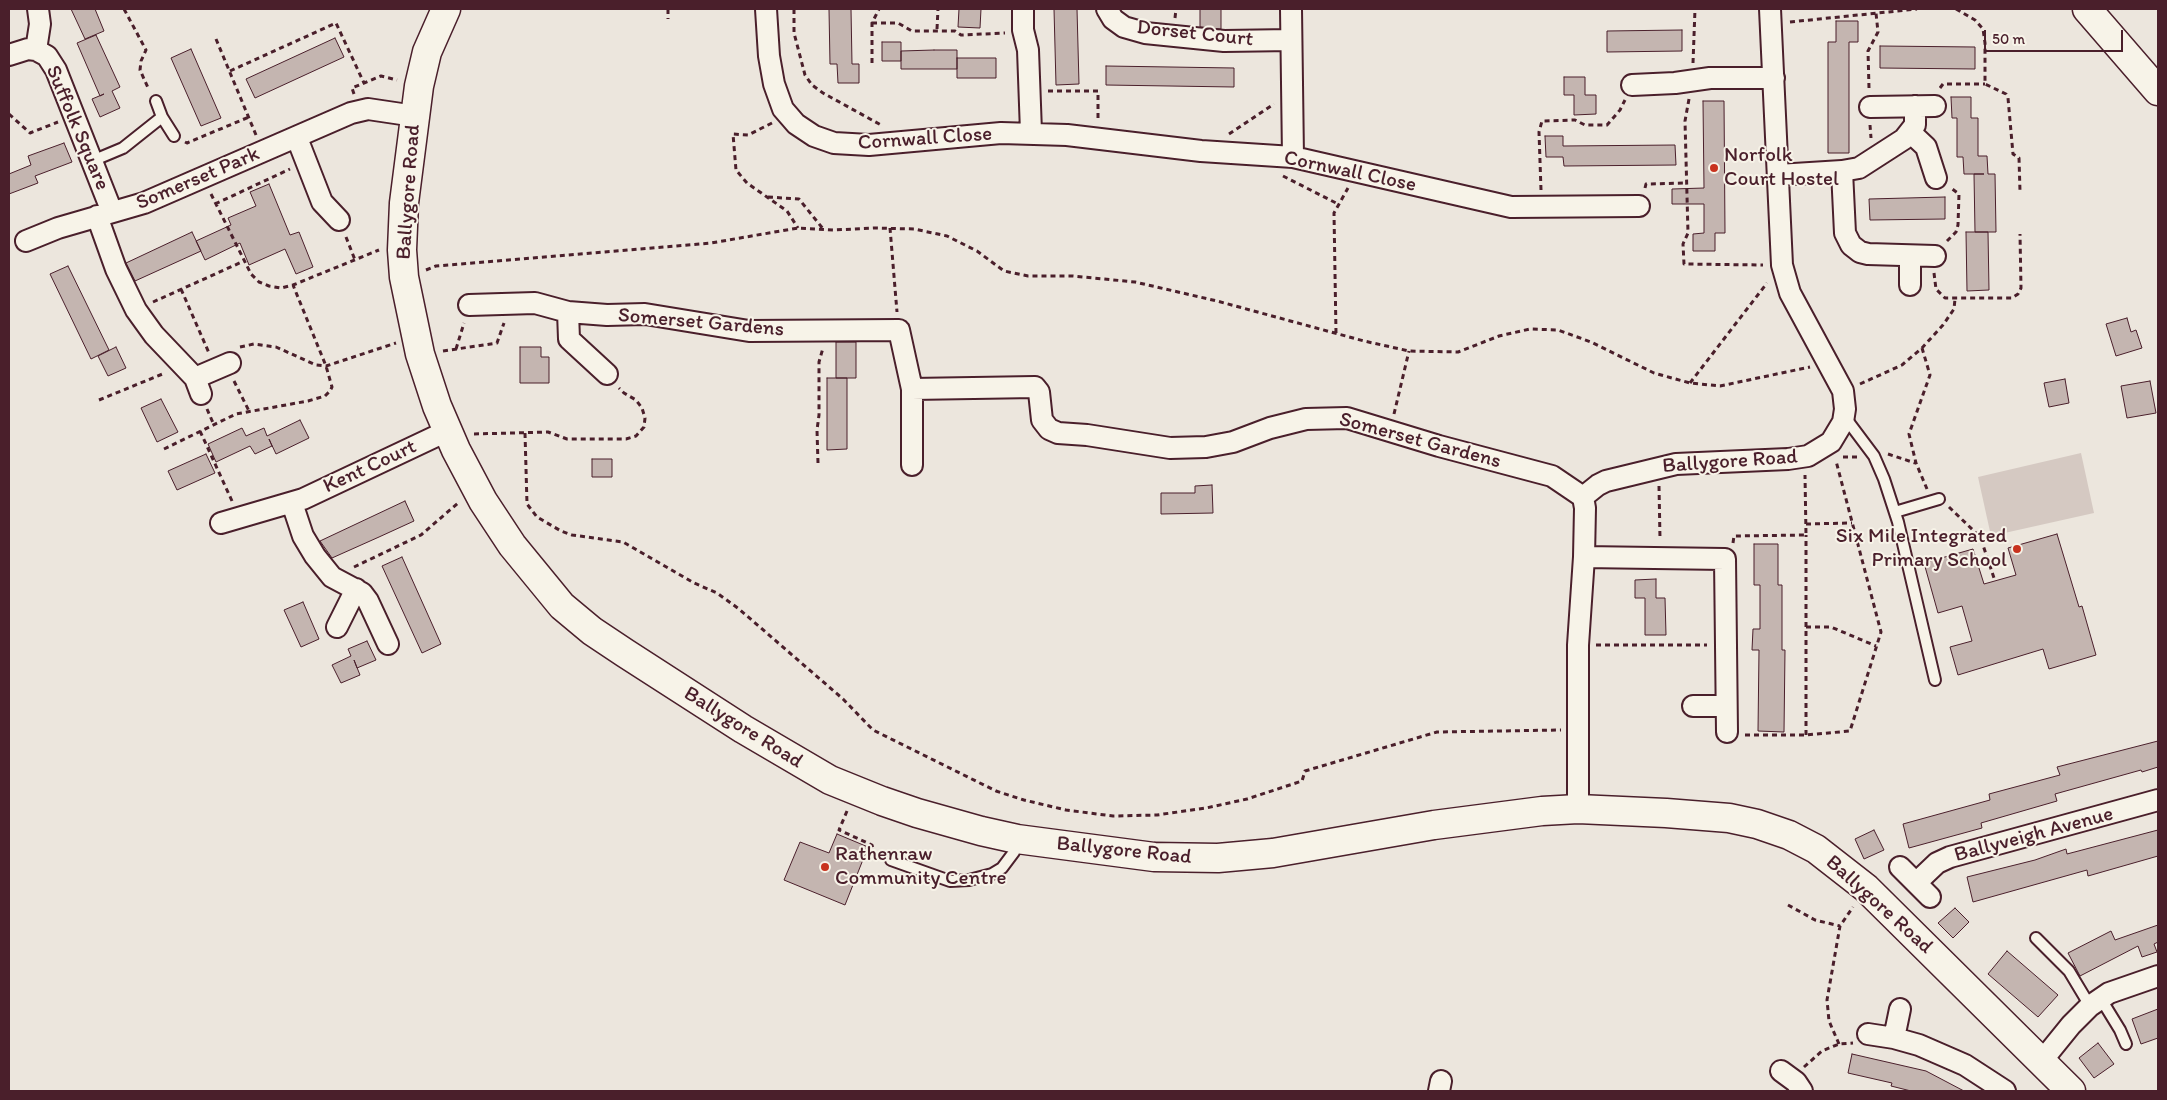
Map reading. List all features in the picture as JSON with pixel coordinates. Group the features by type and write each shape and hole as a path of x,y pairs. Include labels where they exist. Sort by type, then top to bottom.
{"street":[{"name":"Suffolk Square","path":"36,50 40,24 38,9"},
{"name":"Ballygore Road","path":"446,9 427,52 419,86 406,181 402,250 404,277 418,346 449,435 476,488 512,545 536,577 562,606 625,654 750,733 823,776 856,791 952,823 1018,839 1154,857 1242,857 1500,816 1578,809 1729,818 1757,824 1789,835 1816,849 1866,888 2071,1091"},
{"name":"Cornwall Close","path":"766,9 769,56 774,84 783,109 796,124 814,136 834,143 869,145 976,134 1031,132 1208,152 1293,156 1502,205 1542,208 1639,206"},
{"path":"1023,9 1023,30 1028,50 1031,132"},
{"name":"Dorset Court","path":"1107,9 1113,19 1124,27 1145,33 1224,41 1292,40"},
{"path":"1291,9 1293,156"},
{"path":"2087,9 2158,90"},
{"path":"1771,16 1782,266 1790,293 1843,392 1844,416 1841,427 1831,442"},
{"name":"Suffolk Square","path":"9,55 28,49 36,50 47,56 56,70 92,161 104,214"},
{"path":"1632,85 1675,83 1710,78 1774,78"},
{"path":"1778,175 1842,170 1859,168 1865,165 1910,132 1915,125 1914,106"},
{"path":"1870,107 1935,106"},
{"name":"Somerset Park","path":"26,241 58,228 144,204 202,177 357,111 378,110 415,116"},
{"path":"1910,132 1926,146 1936,178"},
{"path":"297,138 322,202 339,220"},
{"path":"1842,170 1845,233 1851,245 1860,252 1868,254 1935,256"},
{"path":"104,214 116,270 136,310 154,335 193,379 224,366"},
{"path":"1910,256 1910,285"},
{"name":"Somerset Gardens","path":"469,305 535,303 568,312 607,315 645,314 749,331 899,330"},
{"path":"568,312 570,339 607,374"},
{"path":"899,330 912,389 912,465"},
{"name":"Somerset Gardens","path":"912,389 1032,386 1039,392 1042,420 1045,426 1052,432 1087,435 1170,448 1206,447 1233,442 1270,428 1306,419 1347,418 1439,446 1552,476 1583,497"},
{"name":"Kent Court","path":"230,520 292,503 449,435"},
{"name":"Ballygore Road","path":"1583,497 1598,484 1606,480 1659,467 1676,464 1800,458 1816,452 1831,442"},
{"path":"1578,809 1578,645 1584,557 1585,508 1583,497"},
{"path":"292,503 309,547 332,577 356,589 368,601 388,644"},
{"path":"1584,557 1725,550 1727,732"},
{"path":"338,627 356,589"},
{"path":"1693,706 1726,706"},
{"name":"Ballyveigh Avenue","path":"1916,883 1937,863 1950,857 2158,800"},
{"path":"1900,867 1930,897"},
{"path":"2041,1062 2071,1025 2095,1002 2109,993 2158,976"},
{"path":"1894,1038 1900,1008"},
{"path":"1868,1034 1894,1038 1919,1045 1964,1065 2005,1091"}],"lane":[{"path":"156,101 162,117 174,136"},
{"path":"92,161 123,148 162,117"},
{"path":"1844,416 1874,456 1895,512 1935,680"},
{"path":"1895,512 1939,499"},
{"path":"891,860 950,881 969,880 992,874 1002,868 1014,852 1018,839"},
{"path":"2036,938 2069,971 2120,1030 2126,1044"}],"path":[{"path":"124,9 146,50 141,61 140,70 156,101"},
{"path":"668,9 668,19"},
{"path":"794,9 794,32 805,76 823,93 876,122 904,141"},
{"path":"872,63 872,23 879,9"},
{"path":"937,29 938,9"},
{"path":"1695,9 1693,80 1685,121 1688,232 1683,244 1684,264 1782,266"},
{"path":"1771,16 1917,9"},
{"path":"1956,9 1975,20 1983,29 1985,84"},
{"path":"1962,13 1964,9"},
{"path":"230,71 336,23 364,83"},
{"path":"872,23 898,23 912,31 937,29 955,31 961,35 990,35 1023,30"},
{"path":"216,39 264,151"},
{"path":"357,111 352,88 381,76 419,86"},
{"path":"1935,106 1936,94 1943,84 1985,84 2006,94 2008,98 2013,154 2019,158 2020,191"},
{"path":"1542,208 1539,132 1542,121 1575,120 1585,125 1607,124 1620,110 1632,85"},
{"path":"1030,90 1098,91 1098,139"},
{"path":"1208,152 1239,126 1267,107 1292,94"},
{"path":"783,109 774,122 748,135 733,134 736,170 747,183 787,211 798,228"},
{"path":"9,114 30,133 75,115"},
{"path":"174,136 187,143 249,117"},
{"path":"1269,156 1285,178 1338,204"},
{"path":"215,204 306,162"},
{"path":"1336,333 1334,213 1354,180 1357,171"},
{"path":"202,177 251,274 259,282 269,286 281,288 293,285 382,249 402,250"},
{"path":"1936,178 1959,194 1956,232 1935,256 1936,288 1945,298 2012,298 2018,294 2021,288 2020,234"},
{"path":"1639,206 1646,184 1686,183"},
{"path":"768,197 799,199 824,230"},
{"path":"339,220 356,260"},
{"path":"404,277 436,266 711,243 798,228 824,230 914,229 947,236 977,251 1004,271 1028,276 1073,276 1135,282 1217,301 1409,351 1458,352 1499,336 1530,329 1558,330 1591,342 1654,373 1690,383 1720,386 1827,363"},
{"path":"890,228 899,330"},
{"path":"136,310 244,261"},
{"path":"1690,383 1782,266"},
{"path":"164,449 236,414 325,396 330,391 332,387 326,366 293,285"},
{"path":"181,290 249,411"},
{"path":"1843,392 1902,365 1922,348 1943,325 1954,309 1955,299"},
{"path":"224,366 236,348 254,344 276,347 316,365 326,366 418,346 456,349 497,344 511,304"},
{"path":"456,349 469,305"},
{"path":"818,464 819,362 823,351 822,330"},
{"path":"1922,348 1930,375 1909,434 1916,463 1927,490 1962,519 1982,542 1995,580"},
{"path":"1390,430 1409,351"},
{"path":"449,435 548,432 567,439 626,439 636,436 644,427 645,418 642,408 636,400 624,394 607,374"},
{"path":"99,400 193,379"},
{"path":"200,432 230,520"},
{"path":"525,433 527,504 537,517 572,535 623,542 694,583 717,593 739,609 844,699 873,730 996,791 1024,800 1066,810 1113,816 1157,815 1247,800 1302,781 1305,771 1437,732 1579,730"},
{"path":"1727,732 1736,735 1806,735 1850,731 1881,632 1831,442"},
{"path":"1874,456 1893,455 1916,463"},
{"path":"1800,458 1805,475 1806,735"},
{"path":"1659,467 1660,541 1669,541"},
{"path":"332,577 421,535 476,488"},
{"path":"1806,524 1852,523"},
{"path":"1725,550 1734,541 1734,536 1806,535"},
{"path":"1725,550 1734,541"},
{"path":"1806,627 1831,627 1876,646"},
{"path":"1578,645 1726,645"},
{"path":"856,791 839,830 872,845 874,852"},
{"path":"1839,1044 1829,1021 1827,1000 1840,926 1866,888"},
{"path":"1788,905 1815,920 1840,926"},
{"path":"1793,1081 1802,1069 1822,1051 1839,1044 1858,1042 1868,1034"}],"shaded area":[{"path":"2081,453 2094,513 1991,536 1978,477"}],"building":[{"path":"71,9 95,9 104,31 85,39"},
{"path":"829,9 851,9 852,64 859,64 859,83 838,83 837,64 830,64"},
{"path":"959,9 981,9 980,28 958,27"},
{"path":"1054,9 1077,9 1079,84 1056,85"},
{"path":"1200,9 1221,9 1221,29 1200,27"},
{"path":"1836,21 1858,21 1858,42 1849,42 1849,153 1828,153 1828,42 1836,42"},
{"path":"1682,30 1682,51 1607,52 1607,31"},
{"path":"96,35 120,87 112,91 120,108 100,117 92,99 100,96 77,43"},
{"path":"335,38 344,57 255,98 246,79"},
{"path":"882,42 901,42 901,61 882,61"},
{"path":"1880,46 1975,47 1975,69 1880,68"},
{"path":"191,49 221,118 201,126 171,58"},
{"path":"957,50 957,69 901,69 901,51"},
{"path":"957,58 996,58 996,78 957,78"},
{"path":"1106,66 1234,68 1234,87 1106,85"},
{"path":"1564,77 1585,77 1585,95 1596,95 1596,114 1574,115 1574,95 1564,95"},
{"path":"1951,97 1971,97 1971,118 1978,118 1978,156 1987,156 1988,174 1995,174 1996,232 1975,232 1974,174 1964,174 1963,157 1957,157 1957,118 1952,118"},
{"path":"1703,101 1724,101 1725,233 1715,233 1715,251 1693,251 1693,234 1704,233 1704,204 1672,204 1672,189 1704,188"},
{"path":"1545,136 1563,136 1563,146 1675,145 1676,165 1564,166 1563,157 1546,157"},
{"path":"64,143 72,162 35,176 38,183 9,194 9,174 31,165 28,156"},
{"path":"269,184 290,235 299,232 313,267 296,274 285,249 249,265 240,243 205,260 196,241 231,225 228,218 256,206 250,192"},
{"path":"1945,197 1945,219 1870,220 1869,199"},
{"path":"192,232 201,251 135,281 126,263"},
{"path":"1966,232 1988,232 1989,290 1967,291"},
{"path":"68,266 109,350 91,359 50,274"},
{"path":"2127,318 2131,332 2136,330 2142,348 2116,356 2106,324"},
{"path":"836,342 856,342 856,378 836,378"},
{"path":"116,347 126,368 108,376 98,356"},
{"path":"520,347 541,347 541,357 549,357 549,383 520,383"},
{"path":"827,378 847,378 847,449 827,450"},
{"path":"2065,379 2069,403 2049,407 2044,383"},
{"path":"2150,381 2156,413 2127,418 2121,386"},
{"path":"161,399 178,432 157,442 141,408"},
{"path":"300,420 309,438 276,454 269,439 272,446 255,454 250,446 216,462 208,444 242,428 246,436 264,428 267,436"},
{"path":"206,454 215,473 177,490 168,471"},
{"path":"592,459 612,459 612,477 592,477"},
{"path":"1212,485 1213,513 1161,514 1161,493 1195,493 1195,486"},
{"path":"405,501 414,521 332,558 320,541"},
{"path":"2057,534 2079,607 2082,606 2096,655 2049,669 2043,649 1958,675 1950,647 1972,641 1962,606 1938,613 1924,563 1973,549 1984,584 2016,575 2008,548"},
{"path":"1754,544 1778,544 1778,585 1782,585 1782,650 1785,650 1784,732 1758,731 1759,650 1752,650 1753,629 1760,629 1760,585 1754,585"},
{"path":"402,557 441,644 422,653 382,566"},
{"path":"1656,579 1656,598 1665,598 1666,635 1645,635 1645,598 1635,598 1635,580"},
{"path":"303,602 319,639 301,647 284,610"},
{"path":"367,641 376,660 357,668 360,675 341,683 332,665 351,656 348,649"},
{"path":"2158,741 2158,767 2055,794 2057,801 1981,823 1982,828 1909,848 1903,824 1990,800 1989,794 2060,775 2057,767"},
{"path":"1874,830 1884,850 1864,859 1855,839"},
{"path":"2158,830 2158,856 2088,876 2087,870 1973,902 1967,877 2035,860 2066,849 2067,854"},
{"name":"Rathenraw Community Centre","path":"837,834 868,847 845,905 784,880 800,842 829,853"},
{"path":"1955,908 1969,922 1953,938 1938,923"},
{"path":"2158,925 2158,942 2154,944 2157,952 2142,957 2138,946 2080,976 2068,953 2111,931 2115,940"},
{"path":"2007,951 2058,995 2038,1017 1988,974"},
{"path":"2158,1009 2158,1038 2141,1044 2132,1019"},
{"path":"2098,1043 2114,1064 2094,1078 2079,1058"},
{"path":"1852,1054 1926,1071 1964,1091 1911,1091 1891,1086 1892,1083 1848,1073"}],"place":[{"name":"Norfolk Court Hostel","path":"1714,168"},
{"name":"Six Mile Integrated Primary School","path":"2017,549"},
{"name":"Rathenraw Community Centre","path":"825,867"}]}
